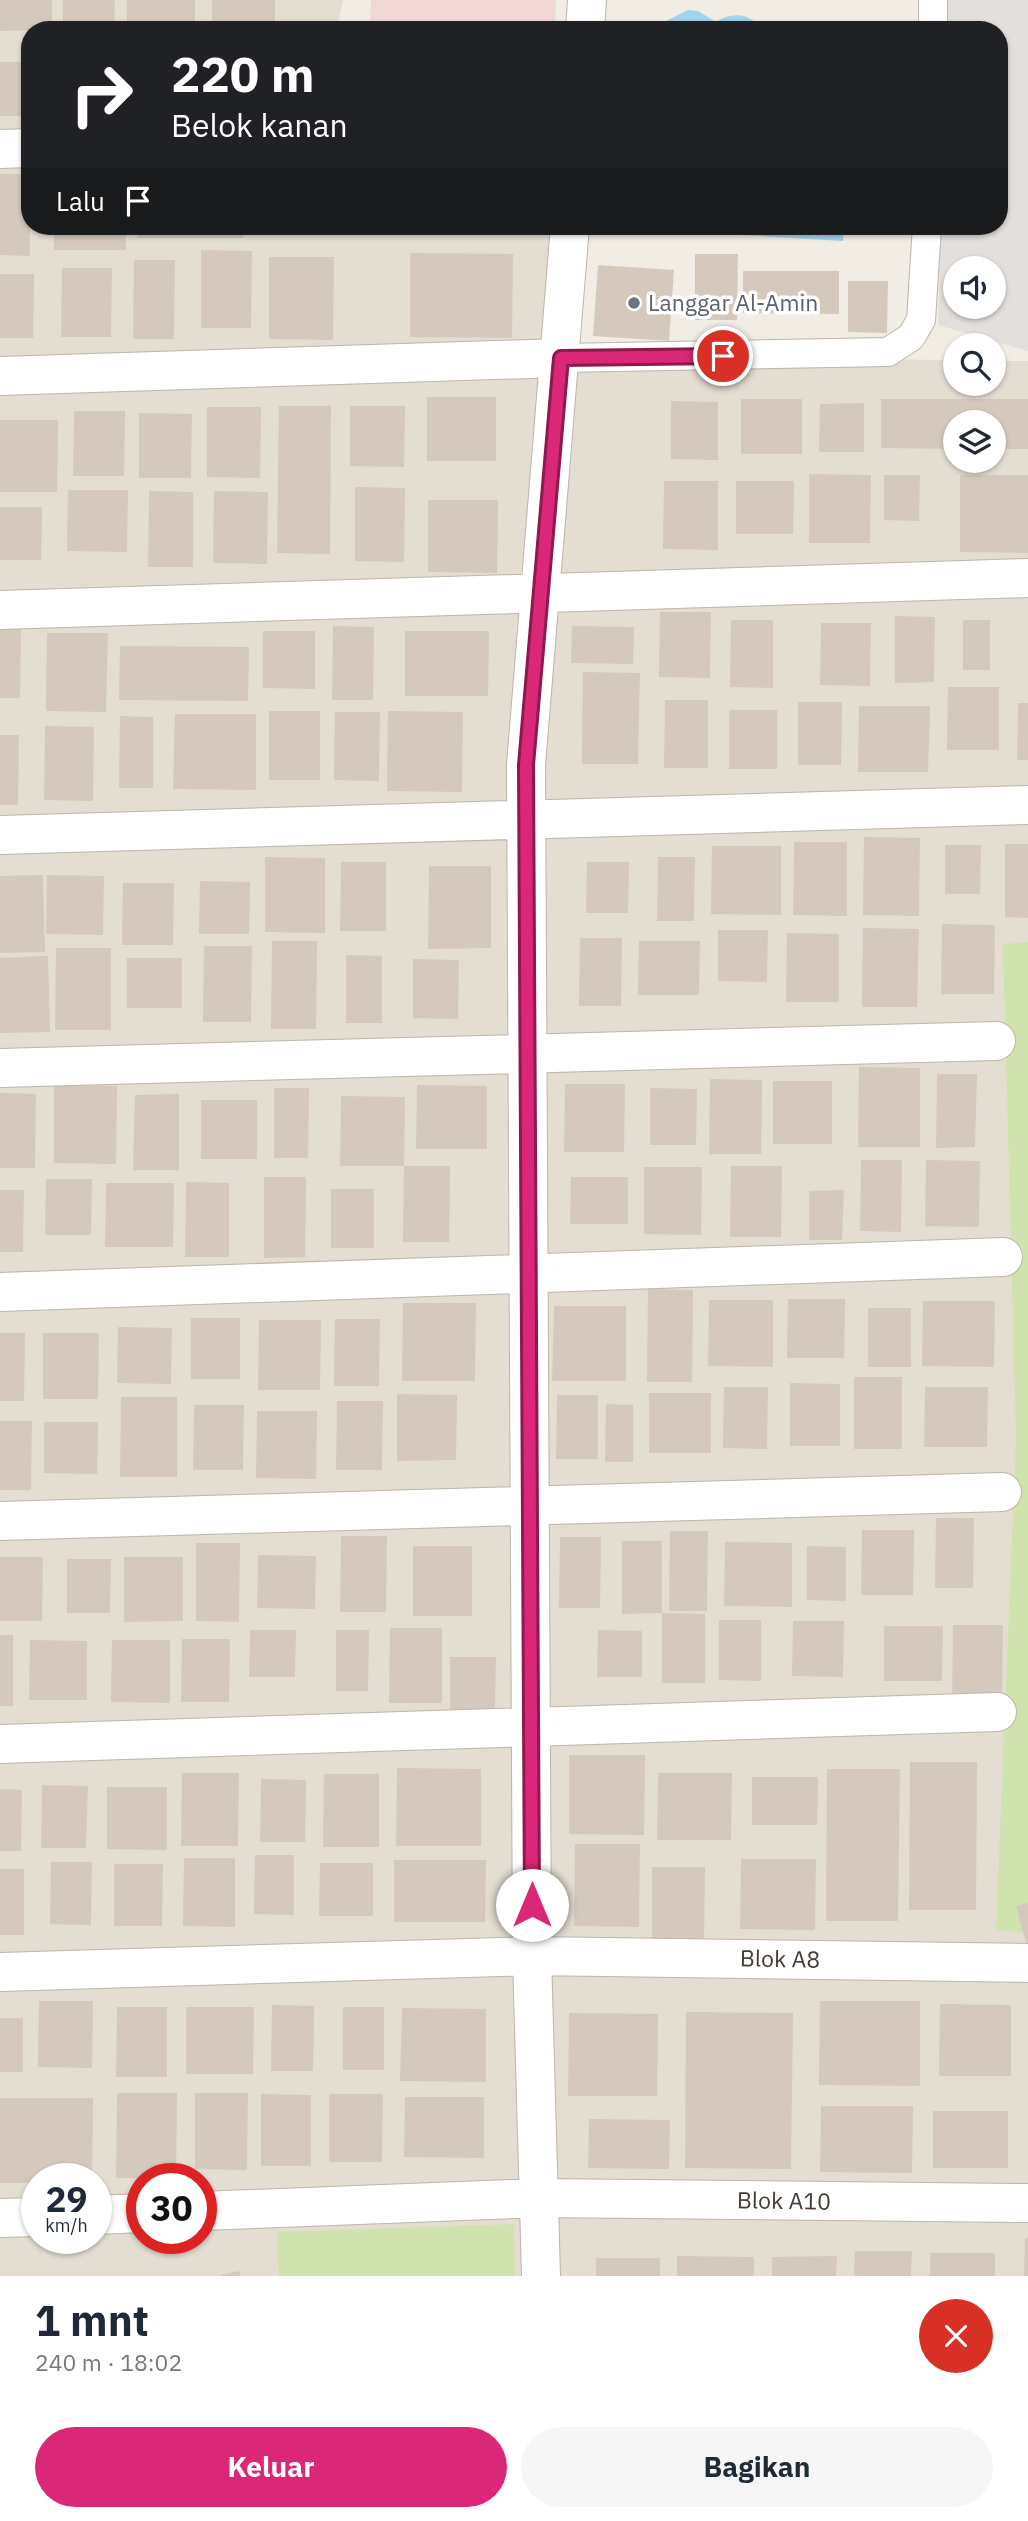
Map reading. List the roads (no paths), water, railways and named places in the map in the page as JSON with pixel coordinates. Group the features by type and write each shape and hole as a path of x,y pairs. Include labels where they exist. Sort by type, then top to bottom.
{"street":[{"path":"586,21 587,0"},
{"path":"0,149 21,148"},
{"path":"541,2276 532,1956 526,765 569,235"},
{"path":"0,376 561,358"},
{"path":"0,610 1028,578"},
{"path":"0,835 1028,805"},
{"path":"0,1068 996,1041"},
{"path":"0,1292 1003,1257"},
{"path":"0,1521 1002,1492"},
{"path":"0,1744 997,1713"},
{"name":"Blok A8","path":"0,1972 532,1956 1028,1963"},
{"name":"Blok A10","path":"217,2210 539,2198 1028,2203"},
{"path":"0,2218 21,2217"}],"lane":[{"path":"933,0 933,21"},
{"path":"561,358 888,352 911,337 921,320 926,235"}],"water":[{"path":"688,10 698,11 714,21 667,21"},
{"path":"734,15 753,21 718,21"},
{"path":"741,235 843,235 843,241"}],"place":[{"name":"Langgar Al-Amin","path":"634,303"}]}
